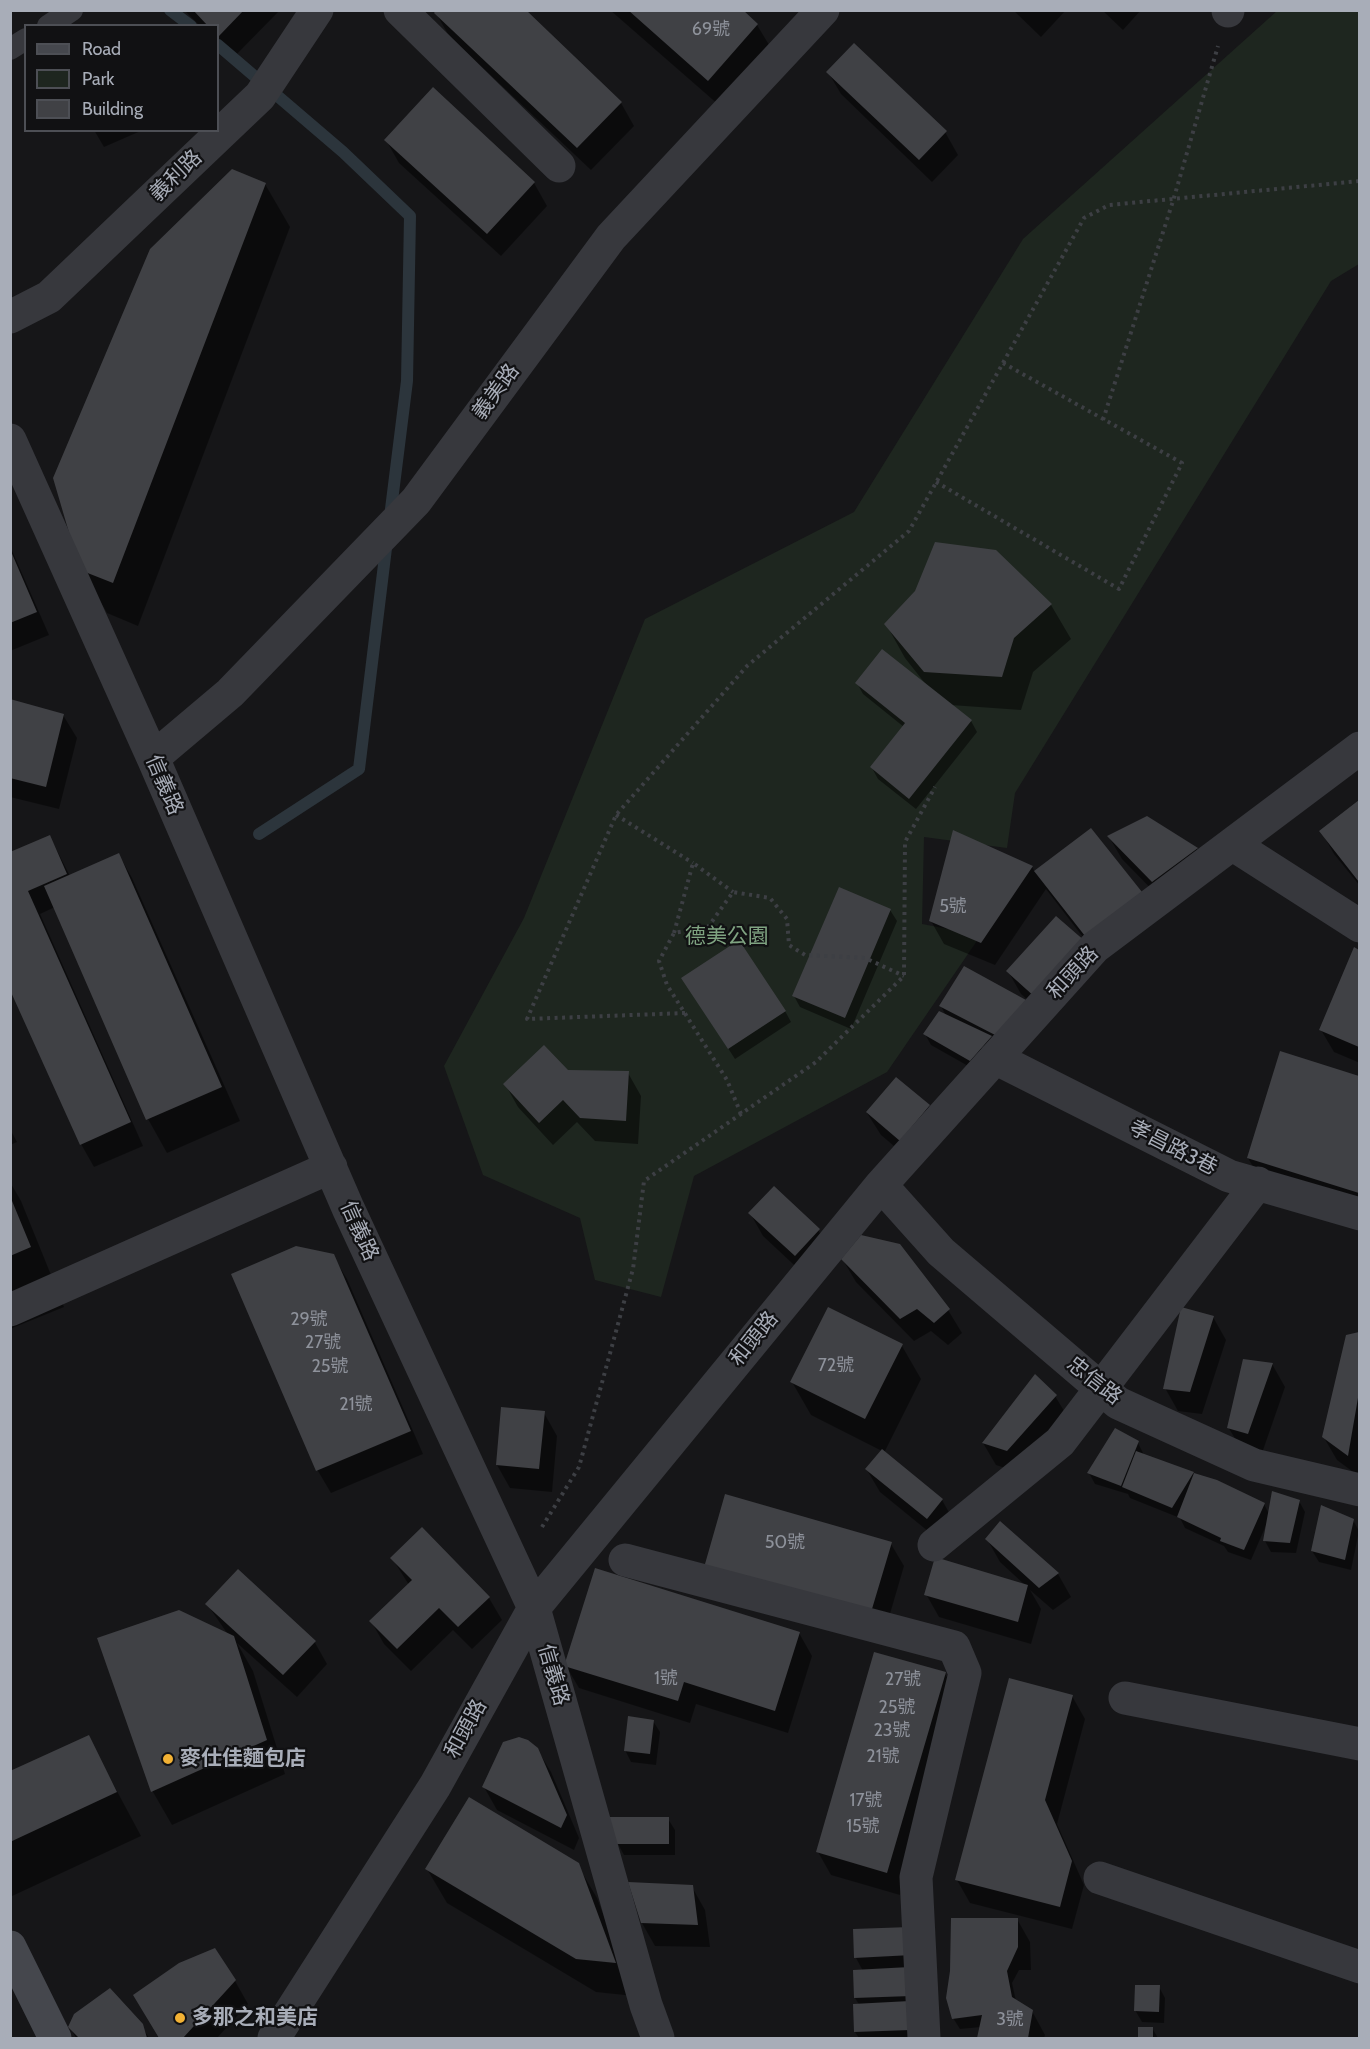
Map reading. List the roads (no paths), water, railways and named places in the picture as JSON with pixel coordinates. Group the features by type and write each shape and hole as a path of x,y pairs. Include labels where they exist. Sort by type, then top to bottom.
{"street":[{"name":"義利路","path":"10,317 49,297 260,96 317,10"},
{"path":"400,10 559,166"},
{"name":"義美路","path":"153,758 230,693 423,492 611,237 823,10"},
{"name":"信義路","path":"10,440 153,758 331,1167 534,1608 646,2005 658,2038"},
{"name":"和頭路","path":"274,2038 435,1786 534,1608 881,1185 1095,947 1359,748"},
{"path":"1232,844 1359,926"},
{"name":"孝昌路3巷","path":"995,1058 1229,1176 1359,1214"},
{"path":"10,1310 331,1167"},
{"path":"934,1545 1060,1442 1258,1183"},
{"name":"忠信路","path":"881,1185 941,1252 1118,1403 1254,1465 1359,1490"},
{"path":"625,1560 954,1647 965,1672 916,1877 924,2038"},
{"path":"1125,1698 1359,1744"},
{"path":"1100,1878 1359,1967"},
{"path":"10,1947 55,2038"}],"lane":[{"path":"51,24 72,10"},
{"path":"10,49 24,40"}],"waterway":[{"path":"170,10 188,24"},
{"path":"219,46 343,152 410,216 407,381 390,517"},
{"path":"259,834 359,769 387,540"}],"place":[{"name":"麥仕佳麵包店","path":"168,1759"},
{"name":"多那之和美店","path":"180,2018"}],"park label":[{"name":"德美公園","path":"727,937"}]}
